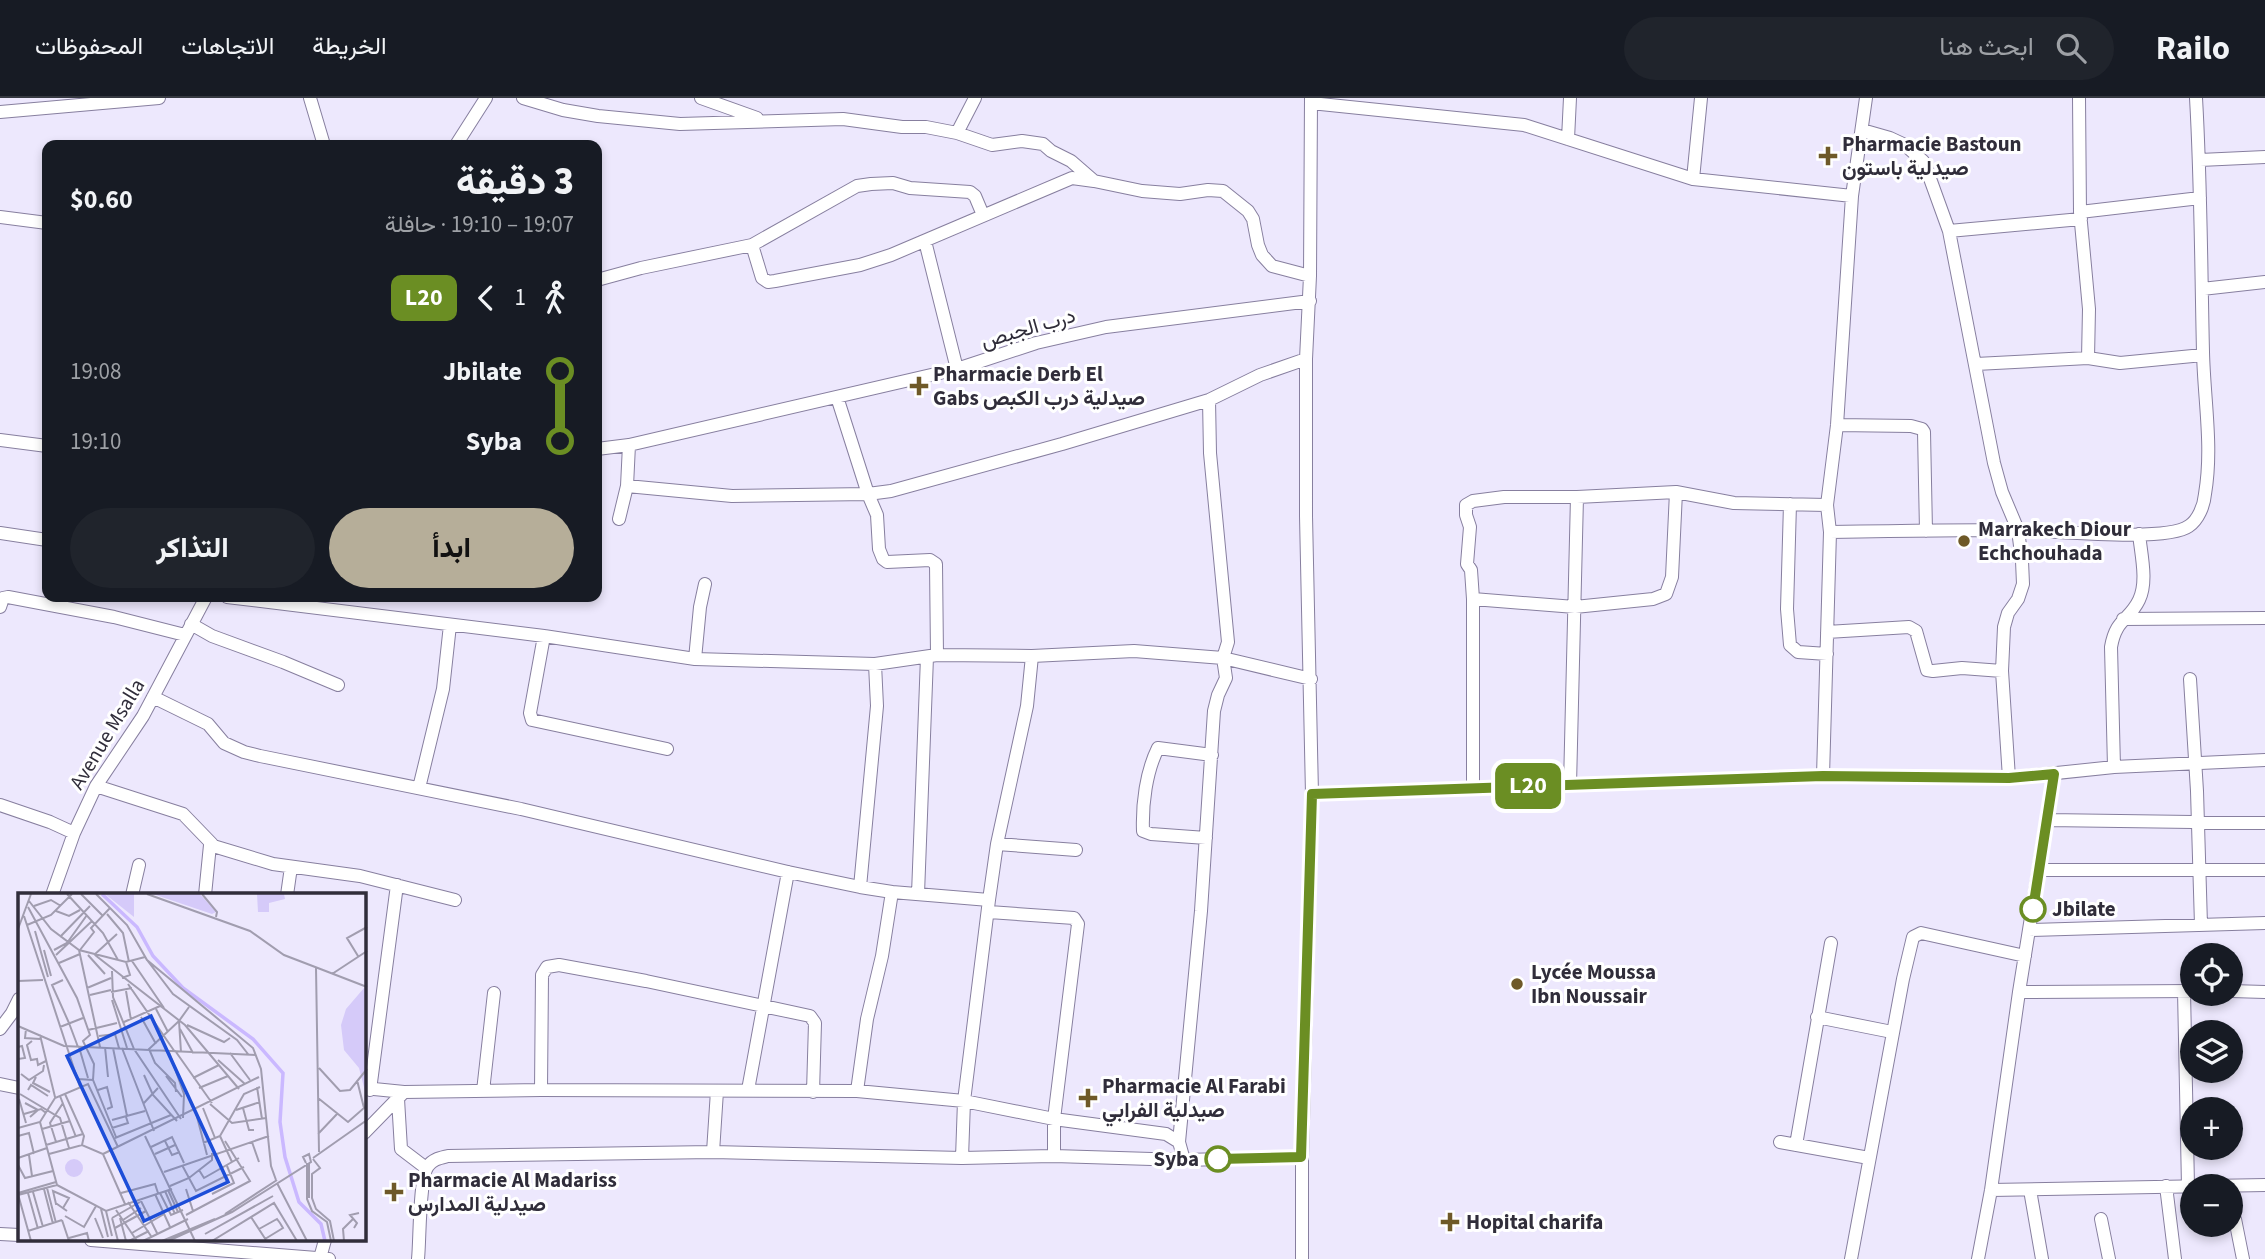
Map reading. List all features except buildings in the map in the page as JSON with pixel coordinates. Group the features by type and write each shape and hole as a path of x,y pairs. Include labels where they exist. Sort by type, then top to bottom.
{"street":[{"path":"0,112 159,98"},
{"path":"310,98 323,140"},
{"path":"459,140 486,98"},
{"path":"523,98 563,110 598,116 680,124 843,119 902,128 926,127 957,133 992,145 1022,141 1043,144 1071,161 1094,181"},
{"path":"701,98 763,121"},
{"path":"957,133 975,98"},
{"path":"1568,139 1570,98"},
{"path":"1693,179 1701,98"},
{"path":"1823,776 1830,532 1827,505 1838,425 1852,196 1866,98"},
{"path":"2079,98 2080,216 2089,309 2088,358"},
{"path":"1830,532 2018,530 2171,533 2187,528 2199,515 2204,501 2209,438 2203,355 2200,160 2196,98"},
{"path":"1302,1259 1301,1157 1312,794 1306,516 1311,100 1524,125 1693,179 1852,196"},
{"path":"1862,130 1898,142 1923,161 1949,231 1997,473 2018,530 2023,584 2004,627 2002,671 2009,778"},
{"path":"2200,160 2265,157"},
{"path":"752,245 762,278 768,282 860,265 925,241 1072,178 1142,191 1180,194 1223,191 1254,219 1262,256 1272,266 1310,276"},
{"path":"602,279 752,245 857,186 893,183 910,188 970,192 975,196 983,215"},
{"path":"1949,231 2080,216 2200,198"},
{"path":"0,217 42,222"},
{"path":"925,241 957,369"},
{"path":"2202,289 2265,282"},
{"name":"درب الجبص","path":"602,448 629,445 957,369 1036,343 1106,327 1310,301"},
{"path":"1976,364 2088,358 2120,363 2203,355"},
{"path":"627,486 732,496 868,494 891,491 1209,400 1260,375 1306,359"},
{"path":"837,397 877,515 879,549 883,559 887,562 930,560 936,564 918,894"},
{"path":"1184,1160 1179,1142 1201,911 1214,711 1226,678 1223,658 1228,642 1210,453 1209,400"},
{"path":"1838,425 1911,426 1922,429 1926,531"},
{"path":"0,440 42,445"},
{"path":"618,519 627,486 629,445"},
{"path":"1473,788 1473,599 1471,570 1467,564 1470,527 1466,505 1473,501 1504,497 1577,497 1676,492 1734,503 1827,505"},
{"path":"1473,599 1574,607 1653,599 1666,593 1672,577 1676,492"},
{"path":"1570,785 1577,497"},
{"path":"1790,504 1787,609 1790,645 1798,652 1826,654"},
{"path":"0,533 42,539"},
{"path":"2113,767 2111,647 2113,631 2139,600 2142,589 2139,534"},
{"path":"695,659 705,584"},
{"path":"0,607 4,598 8,597 188,629 261,653 338,685"},
{"name":"Avenue Msalla","path":"53,893 74,833 96,786 143,716 203,602"},
{"path":"267,602 544,636 695,659 875,664 932,656 1032,656 1134,651 1223,658 1311,679"},
{"path":"2123,619 2265,618"},
{"path":"419,788 443,689 450,625"},
{"path":"1827,632 1914,628 1927,670 1962,668 2002,671"},
{"path":"544,636 530,713 532,720 667,749"},
{"path":"962,1158 964,1101 997,844 1027,706 1032,656"},
{"path":"860,887 877,705 875,664"},
{"path":"2190,679 2201,925"},
{"path":"153,697 208,724 224,743 244,752 521,809 860,887 1074,918 1077,920 1078,930 1054,1119 1054,1156"},
{"path":"1206,838 1151,834 1143,831 1142,824 1145,791 1158,748 1212,755"},
{"path":"1312,794 1823,776 2009,778 2113,767 2265,760"},
{"path":"1978,1259 1991,1190 2054,774"},
{"path":"96,786 183,814 212,844 205,893"},
{"path":"0,805 74,833"},
{"path":"2047,820 2265,823"},
{"path":"997,844 1076,850"},
{"path":"210,845 224,851 291,867 360,876 455,901"},
{"path":"132,893 139,865"},
{"path":"287,893 291,867"},
{"path":"2039,870 2265,870"},
{"path":"748,1090 789,872"},
{"path":"397,885 367,1089 401,1096 541,1090 857,1091 964,1101 1054,1119 1166,1134 1179,1142"},
{"path":"857,1091 867,1019 882,956 892,892"},
{"path":"2029,930 2265,923"},
{"path":"1851,1259 1892,1032 1910,943 1914,935 1921,933 2025,956"},
{"path":"1796,1145 1831,943"},
{"path":"541,1090 542,975 547,967 559,965 810,1016 813,1019 813,1092"},
{"path":"2019,992 2180,991"},
{"path":"2243,991 2265,992"},
{"path":"483,1091 494,993"},
{"path":"2,1023 18,1000"},
{"path":"2188,1006 2188,1174"},
{"path":"1817,1017 1892,1032"},
{"path":"0,1084 18,1088"},
{"path":"713,1152 717,1091"},
{"path":"366,1131 401,1096"},
{"path":"401,1096 401,1149 426,1168"},
{"path":"1780,1142 1869,1158"},
{"path":"418,1259 426,1168 435,1160 448,1156 713,1152 1184,1160 1301,1157"},
{"path":"2243,1185 2265,1185"},
{"path":"2166,1186 2175,1259"},
{"path":"1991,1190 2180,1186"},
{"path":"2030,1190 2042,1259"},
{"path":"2101,1219 2109,1259"},
{"path":"0,1234 18,1235"},
{"path":"2239,1237 2243,1259"},
{"path":"138,1242 324,1258"}],"bus line":[{"name":"L20","path":"1218,1159 1301,1157 1312,794 1823,776 2009,778 2054,774 2033,909"}],"place":[{"name":"Pharmacie Bastoun صيدلية باستون","path":"1828,156"},
{"name":"Pharmacie Derb El Gabs صيدلية درب الكبص","path":"919,386"},
{"name":"Marrakech Diour Echchouhada","path":"1964,541"},
{"name":"Jbilate","path":"2033,909"},
{"name":"Lycée Moussa Ibn Noussair","path":"1517,984"},
{"name":"Pharmacie Al Farabi صيدلية الفرابي","path":"1088,1098"},
{"name":"Syba","path":"1218,1159"},
{"name":"Pharmacie Al Madariss صيدلية المدارس","path":"394,1192"},
{"name":"Hopital charifa","path":"1450,1222"}]}
